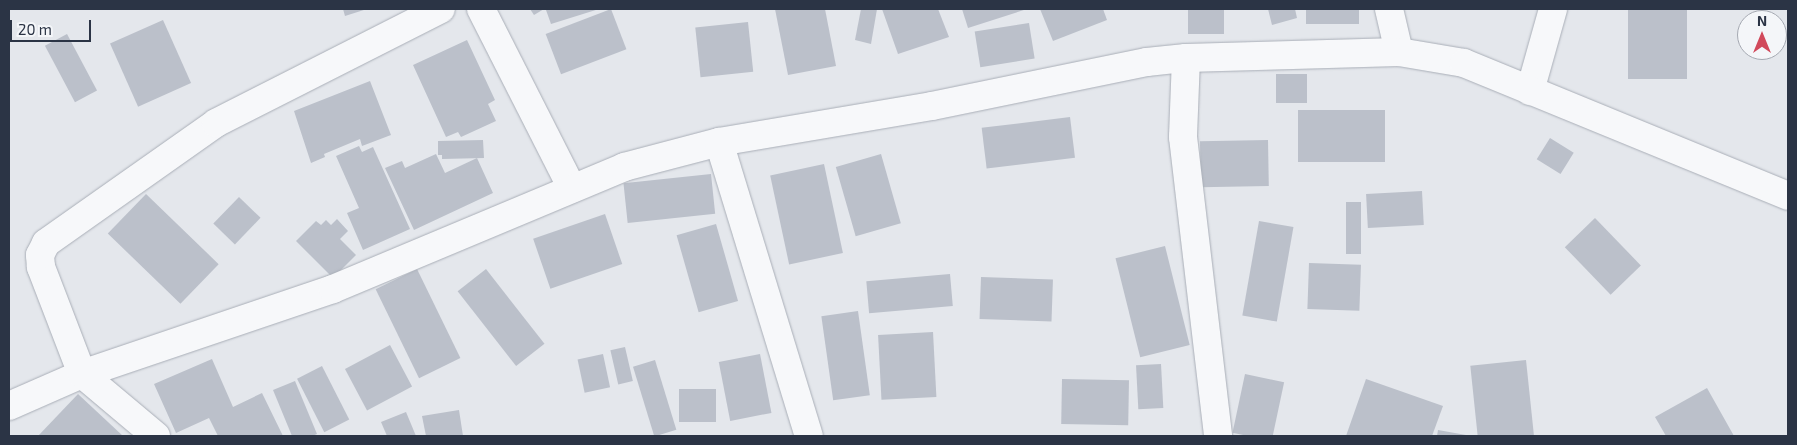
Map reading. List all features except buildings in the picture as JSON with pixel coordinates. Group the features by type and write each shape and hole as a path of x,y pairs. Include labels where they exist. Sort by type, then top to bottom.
{"street":[{"path":"156,436 82,374 41,267 40,256 46,243 216,122 441,9"},
{"path":"481,9 572,188"},
{"path":"1389,9 1399,52"},
{"path":"1530,90 1553,9"},
{"path":"9,406 82,374 332,289 624,167 719,142 932,106 1128,66 1186,58 1399,52 1464,64 1788,196"},
{"path":"1186,58 1183,137 1218,436"},
{"path":"719,142 809,436"}]}
